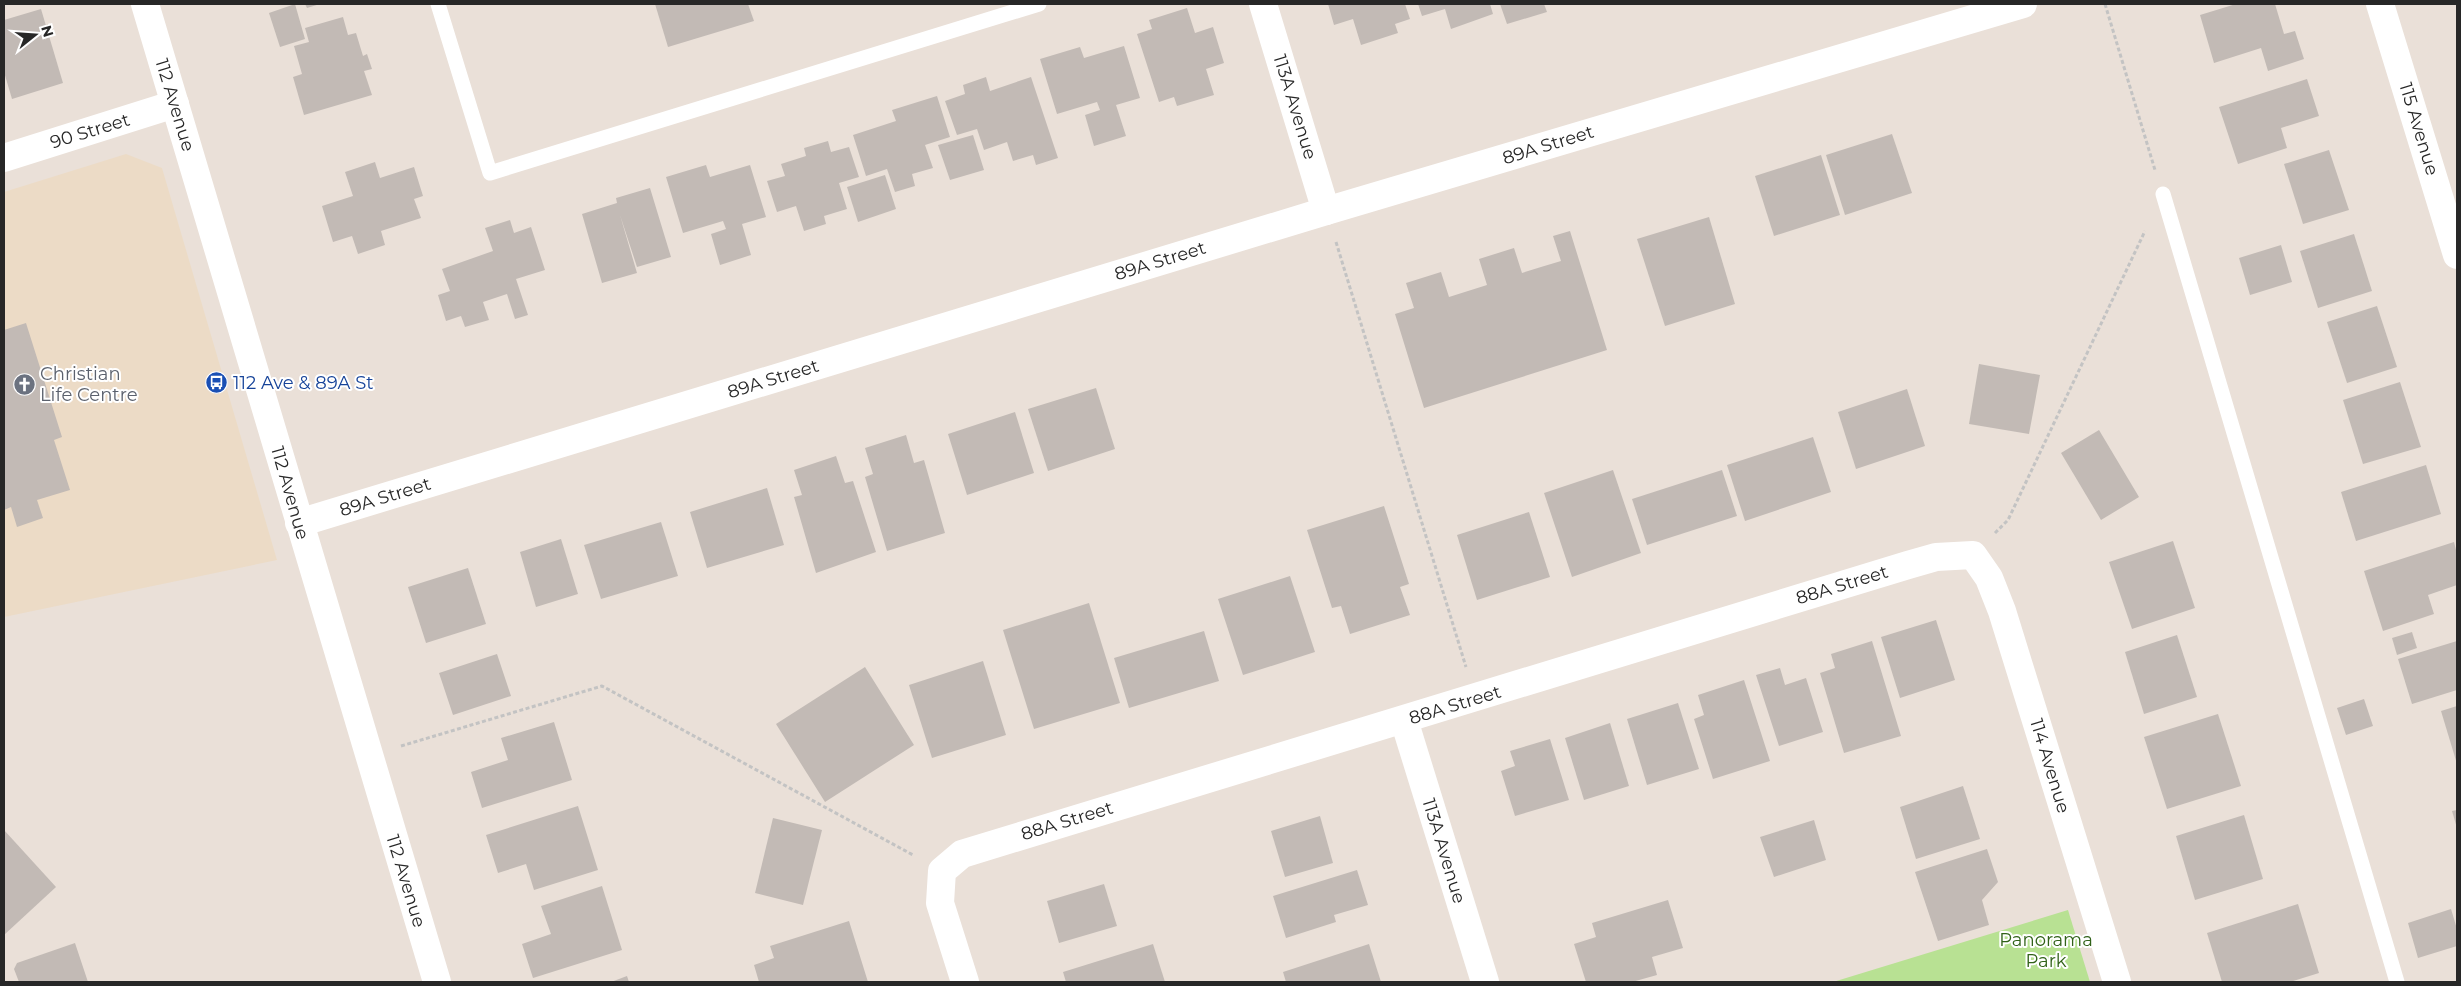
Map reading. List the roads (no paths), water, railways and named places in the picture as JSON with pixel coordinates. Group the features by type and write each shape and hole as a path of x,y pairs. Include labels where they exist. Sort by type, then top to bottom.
{"street":[{"name":"112 Avenue","path":"145,4 437,982"},
{"name":"113A Avenue","path":"1263,4 1326,211"},
{"name":"89A Street","path":"299,523 1326,211 2023,4"},
{"name":"115 Avenue","path":"2380,4 2457,255"},
{"name":"90 Street","path":"4,158 176,104"},
{"name":"88A Street","path":"965,982 940,903 942,871 962,854 1908,565 1936,557 1973,555"},
{"name":"114 Avenue","path":"1973,555 1989,578 2002,611 2117,982"},
{"name":"113A Avenue","path":"1404,720 1485,982"}],"lane":[{"path":"438,4 490,173 1039,4"},
{"path":"2163,194 2397,982"}],"place":[{"name":"112 Ave & 89A St","path":"217,383"},
{"name":"Christian Life Centre","path":"24,384"}],"park label":[{"name":"Panorama Park","path":"2046,950"}]}
